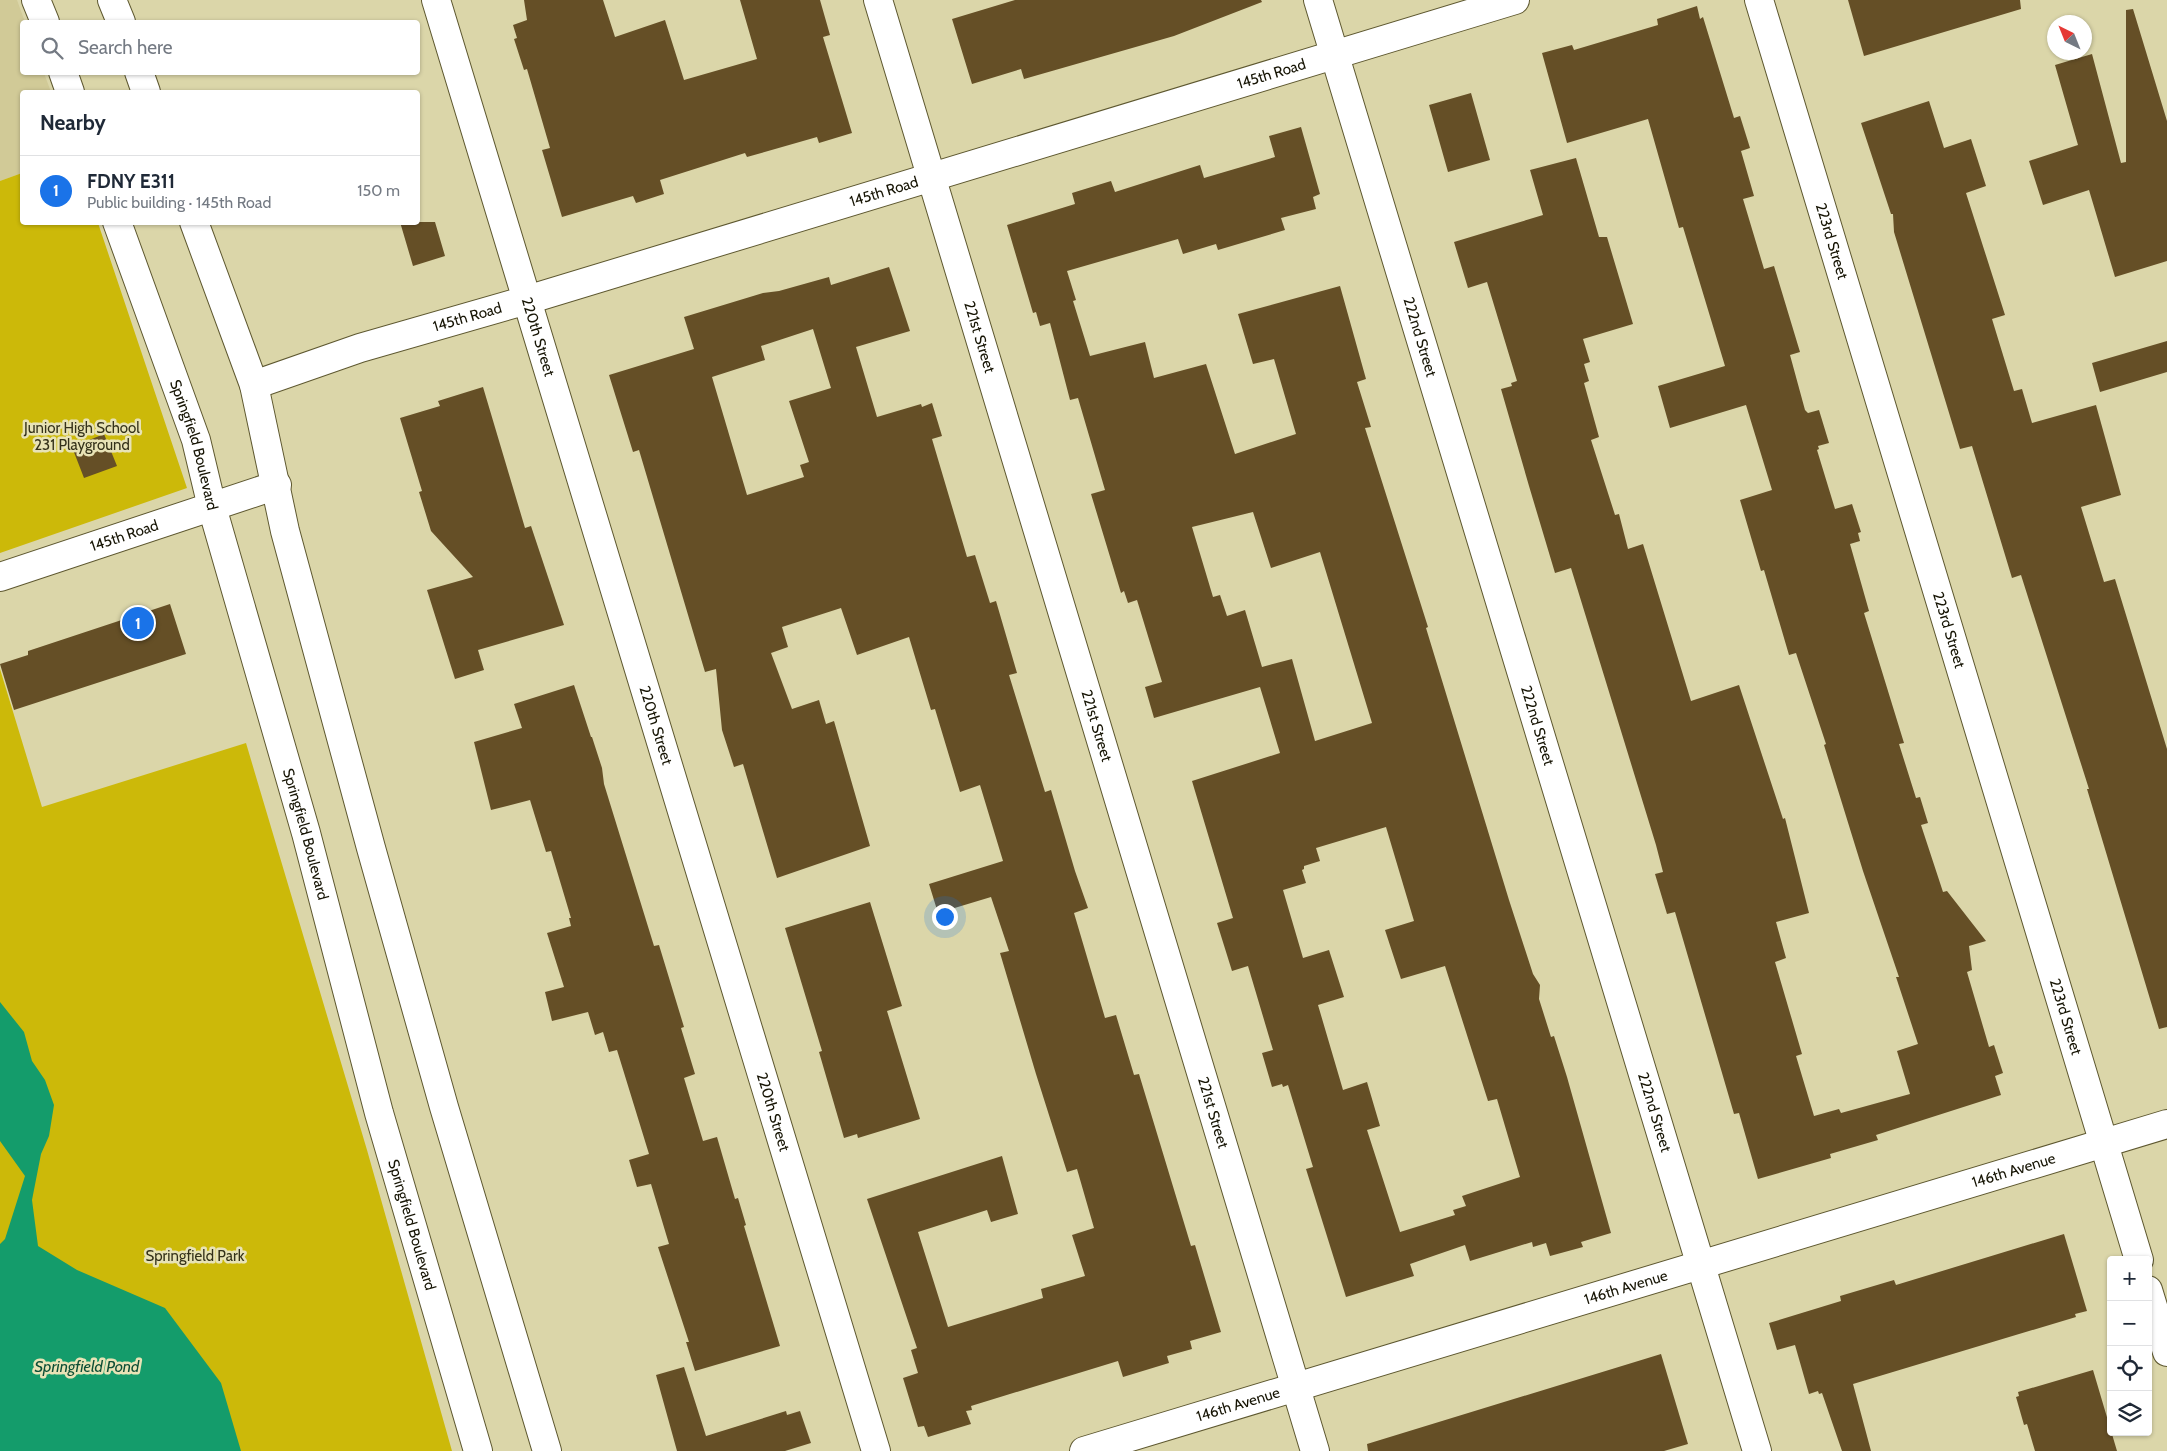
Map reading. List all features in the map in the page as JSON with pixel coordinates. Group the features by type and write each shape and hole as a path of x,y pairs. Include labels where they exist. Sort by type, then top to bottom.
{"street":[{"path":"36,0 43,20"},
{"path":"112,0 120,20"},
{"name":"220th Street","path":"436,0 876,1451"},
{"name":"221st Street","path":"878,0 1315,1451"},
{"name":"222nd Street","path":"1318,0 1757,1451"},
{"name":"145th Road","path":"254,385 360,348 527,300 1515,0"},
{"name":"223rd Street","path":"1759,0 2138,1256"},
{"path":"64,75 69,90"},
{"path":"140,75 145,90"},
{"name":"Springfield Boulevard","path":"118,225 196,440 212,507 306,833 379,1113 478,1451"},
{"path":"195,225 254,385 277,485 285,531 374,857 444,1107 547,1451"},
{"name":"145th Road","path":"0,577 277,485"},
{"name":"146th Avenue","path":"1084,1451 2167,1124"},
{"path":"2151,1301 2167,1352"}],"shaded area":[{"path":"0,0 17,0 24,20 20,20 20,75 45,75 50,90 20,90 20,174 0,181"}],"green space":[{"name":"Junior High School 231 Playground","path":"20,174 20,225 99,225 187,488 0,553 0,181"},
{"name":"Springfield Park","path":"0,669 42,807 246,743 367,1150 452,1451 0,1451"}],"water":[{"name":"Springfield Pond","path":"0,1002 24,1032 32,1061 45,1080 54,1105 49,1136 41,1154 32,1200 38,1246 77,1270 165,1308 221,1383 241,1451 0,1451 0,1244 5,1239 25,1176 0,1141"}],"building":[{"path":"524,0 603,0 615,37 665,20 684,80 757,59 740,0 820,0 830,35 823,37 852,133 819,143 817,137 747,157 745,153 660,180 664,194 636,203 633,196 562,217 542,150 550,148 527,69 524,70 514,39 517,38 513,25 527,20"},
{"path":"1015,0 1261,0 1262,2 1174,36 1024,79 1021,69 972,84 952,19"},
{"path":"1848,0 2020,0 2021,9 1864,56"},
{"path":"1697,6 1700,19 1703,17 1734,118 1740,116 1750,148 1741,151 1754,196 1743,199 1764,269 1774,266 1800,352 1790,355 1805,410 1808,413 1819,410 1829,443 1818,446 1819,449 1817,450 1835,509 1852,504 1861,532 1858,533 1860,541 1850,544 1869,611 1864,613 1904,743 1899,744 1916,798 1920,797 1928,823 1921,825 1943,892 1947,891 1986,941 1969,946 1972,970 1967,972 1989,1047 1994,1045 2003,1073 1995,1076 2001,1095 1876,1135 1878,1140 1830,1154 1831,1158 1758,1179 1739,1113 1734,1114 1675,912 1667,914 1655,874 1663,872 1656,845 1571,568 1555,573 1501,389 1512,386 1511,383 1517,381 1487,282 1468,288 1454,242 1543,215 1530,170 1576,158 1599,237 1607,237 1633,324 1583,339 1590,362 1584,364 1589,381 1584,383 1599,437 1591,440 1615,515 1619,514 1628,549 1643,544 1691,701 1739,685 1783,819 1785,818 1809,913 1776,922 1786,958 1775,962 1802,1054 1796,1056 1814,1116 1839,1109 1841,1113 1910,1094 1897,1051 1918,1044 1896,977 1899,977 1863,871 1824,745 1826,744 1796,653 1789,655 1764,570 1761,571 1740,500 1772,490 1746,405 1670,428 1658,386 1725,366 1683,227 1679,228 1648,119 1567,143 1542,53 1572,45 1574,50 1658,25 1657,19"},
{"path":"2133,9 2167,121 2167,261 2115,277 2089,190 2043,205 2029,161 2078,145 2055,65 2072,60 2092,60 2092,54 2121,163 2126,162 2126,10"},
{"path":"1471,93 1490,160 1448,172 1429,105"},
{"path":"1929,101 1944,148 1971,139 1986,186 1966,193 2005,315 1992,319 2014,391 2022,389 2032,423 2096,405 2121,495 2081,507 2104,582 2115,579 2167,749 2167,1027 2159,1029 2087,789 2089,789 2021,575 2012,578 1972,446 1960,449 1894,232 1893,214 1891,214 1861,123"},
{"path":"1301,127 1320,194 1313,197 1316,209 1281,218 1285,230 1218,250 1216,244 1183,254 1178,239 1067,271 1076,300 1073,301 1090,356 1145,342 1154,378 1206,364 1235,454 1296,434 1274,359 1253,364 1238,314 1340,286 1366,379 1357,382 1371,427 1365,428 1428,627 1426,628 1509,900 1533,974 1540,985 1539,999 1551,1037 1554,1036 1567,1077 1611,1233 1581,1242 1583,1247 1550,1256 1546,1243 1533,1247 1532,1242 1470,1261 1465,1245 1410,1264 1414,1276 1346,1297 1306,1169 1313,1167 1288,1085 1283,1087 1282,1084 1272,1087 1262,1053 1273,1050 1248,966 1232,971 1217,923 1233,918 1192,781 1280,753 1260,687 1154,718 1145,687 1162,682 1137,600 1128,603 1124,591 1121,593 1091,494 1105,490 1078,398 1070,400 1050,323 1040,326 1036,312 1033,313 1007,225 1075,204 1072,193 1111,181 1115,192 1200,165 1204,178 1275,157 1269,136","holes":["1253,512 1271,568 1320,552 1372,723 1315,741 1292,659 1262,667 1245,610 1227,616 1220,595 1213,597 1192,527","1386,827 1414,921 1385,930 1401,979 1445,966 1488,1101 1497,1099 1520,1177 1462,1196 1466,1206 1453,1210 1455,1215 1400,1232 1367,1130 1380,1126 1367,1082 1343,1090 1318,1005 1344,997 1329,950 1303,958 1283,890 1306,883 1302,870 1304,866 1320,861 1316,848"]},
{"path":"420,222 435,222 445,256 413,266 401,225 420,225"},
{"path":"889,267 910,331 856,347 877,417 921,404 922,407 932,403 942,436 932,439 967,557 975,555 990,603 996,601 1017,673 1009,675 1045,792 1051,790 1088,908 1074,913 1105,1018 1116,1015 1134,1075 1139,1074 1191,1246 1195,1245 1221,1332 1190,1341 1192,1349 1167,1356 1169,1363 1123,1377 1118,1361 971,1406 972,1410 966,1411 971,1424 928,1437 924,1426 918,1427 903,1378 918,1373 911,1350 917,1348 867,1199 1002,1156 1018,1214 991,1222 987,1210 918,1232 948,1327 1043,1298 1041,1289 1085,1276 1072,1235 1094,1228 1077,1169 1067,1172 1036,1074 1000,953 1009,951 991,897 938,913 929,884 1003,861 980,785 960,792 935,709 931,710 909,637 857,655 841,608 782,627 788,647 771,653 792,709 819,700 826,724 834,721 870,846 777,878 743,764 734,767 722,730 716,669 705,672 639,450 633,452 609,375 694,349 684,317 763,293 779,291 829,277 831,285","holes":["813,329 831,388 789,401 809,462 800,465 804,477 747,495 712,377 765,360 761,346"]},
{"path":"2167,341 2167,372 2100,392 2092,363"},
{"path":"483,387 525,528 531,526 564,625 478,650 484,670 455,679 427,590 473,577 431,531 419,492 422,491 400,418 440,406 438,401"},
{"path":"104,434 117,466 84,478 72,447"},
{"path":"170,604 186,654 14,710 0,664 28,655 28,651"},
{"path":"574,685 602,768 604,784 654,946 659,945 684,1027 681,1028 695,1074 684,1078 703,1141 717,1137 735,1199 738,1198 746,1225 744,1226 780,1346 695,1371 686,1342 689,1342 658,1247 669,1244 651,1184 637,1187 629,1160 649,1154 617,1050 609,1052 603,1032 595,1035 588,1012 552,1021 545,992 564,987 547,933 571,926 569,918 571,918 551,851 546,852 530,800 491,810 474,742 522,728 514,704"},
{"path":"870,902 902,1006 887,1011 920,1119 858,1138 857,1134 844,1138 819,1052 822,1051 785,928"},
{"path":"2064,1234 2087,1311 2075,1314 2076,1317 1853,1384 1871,1451 1842,1451 1822,1393 1819,1394 1818,1391 1809,1394 1795,1345 1777,1350 1769,1323 1841,1301 1840,1296 1894,1280 1896,1285"},
{"path":"1661,1354 1688,1444 1664,1451 1368,1451 1367,1444"},
{"path":"684,1367 706,1436 786,1411 787,1415 800,1411 811,1443 785,1451 677,1451 656,1375"},
{"path":"2093,1370 2107,1417 2107,1436 2113,1436 2117,1451 2035,1451 2027,1424 2024,1425 2016,1397 2019,1396 2018,1392"}],"place":[{"name":"FDNY E311","path":"138,623"}]}
